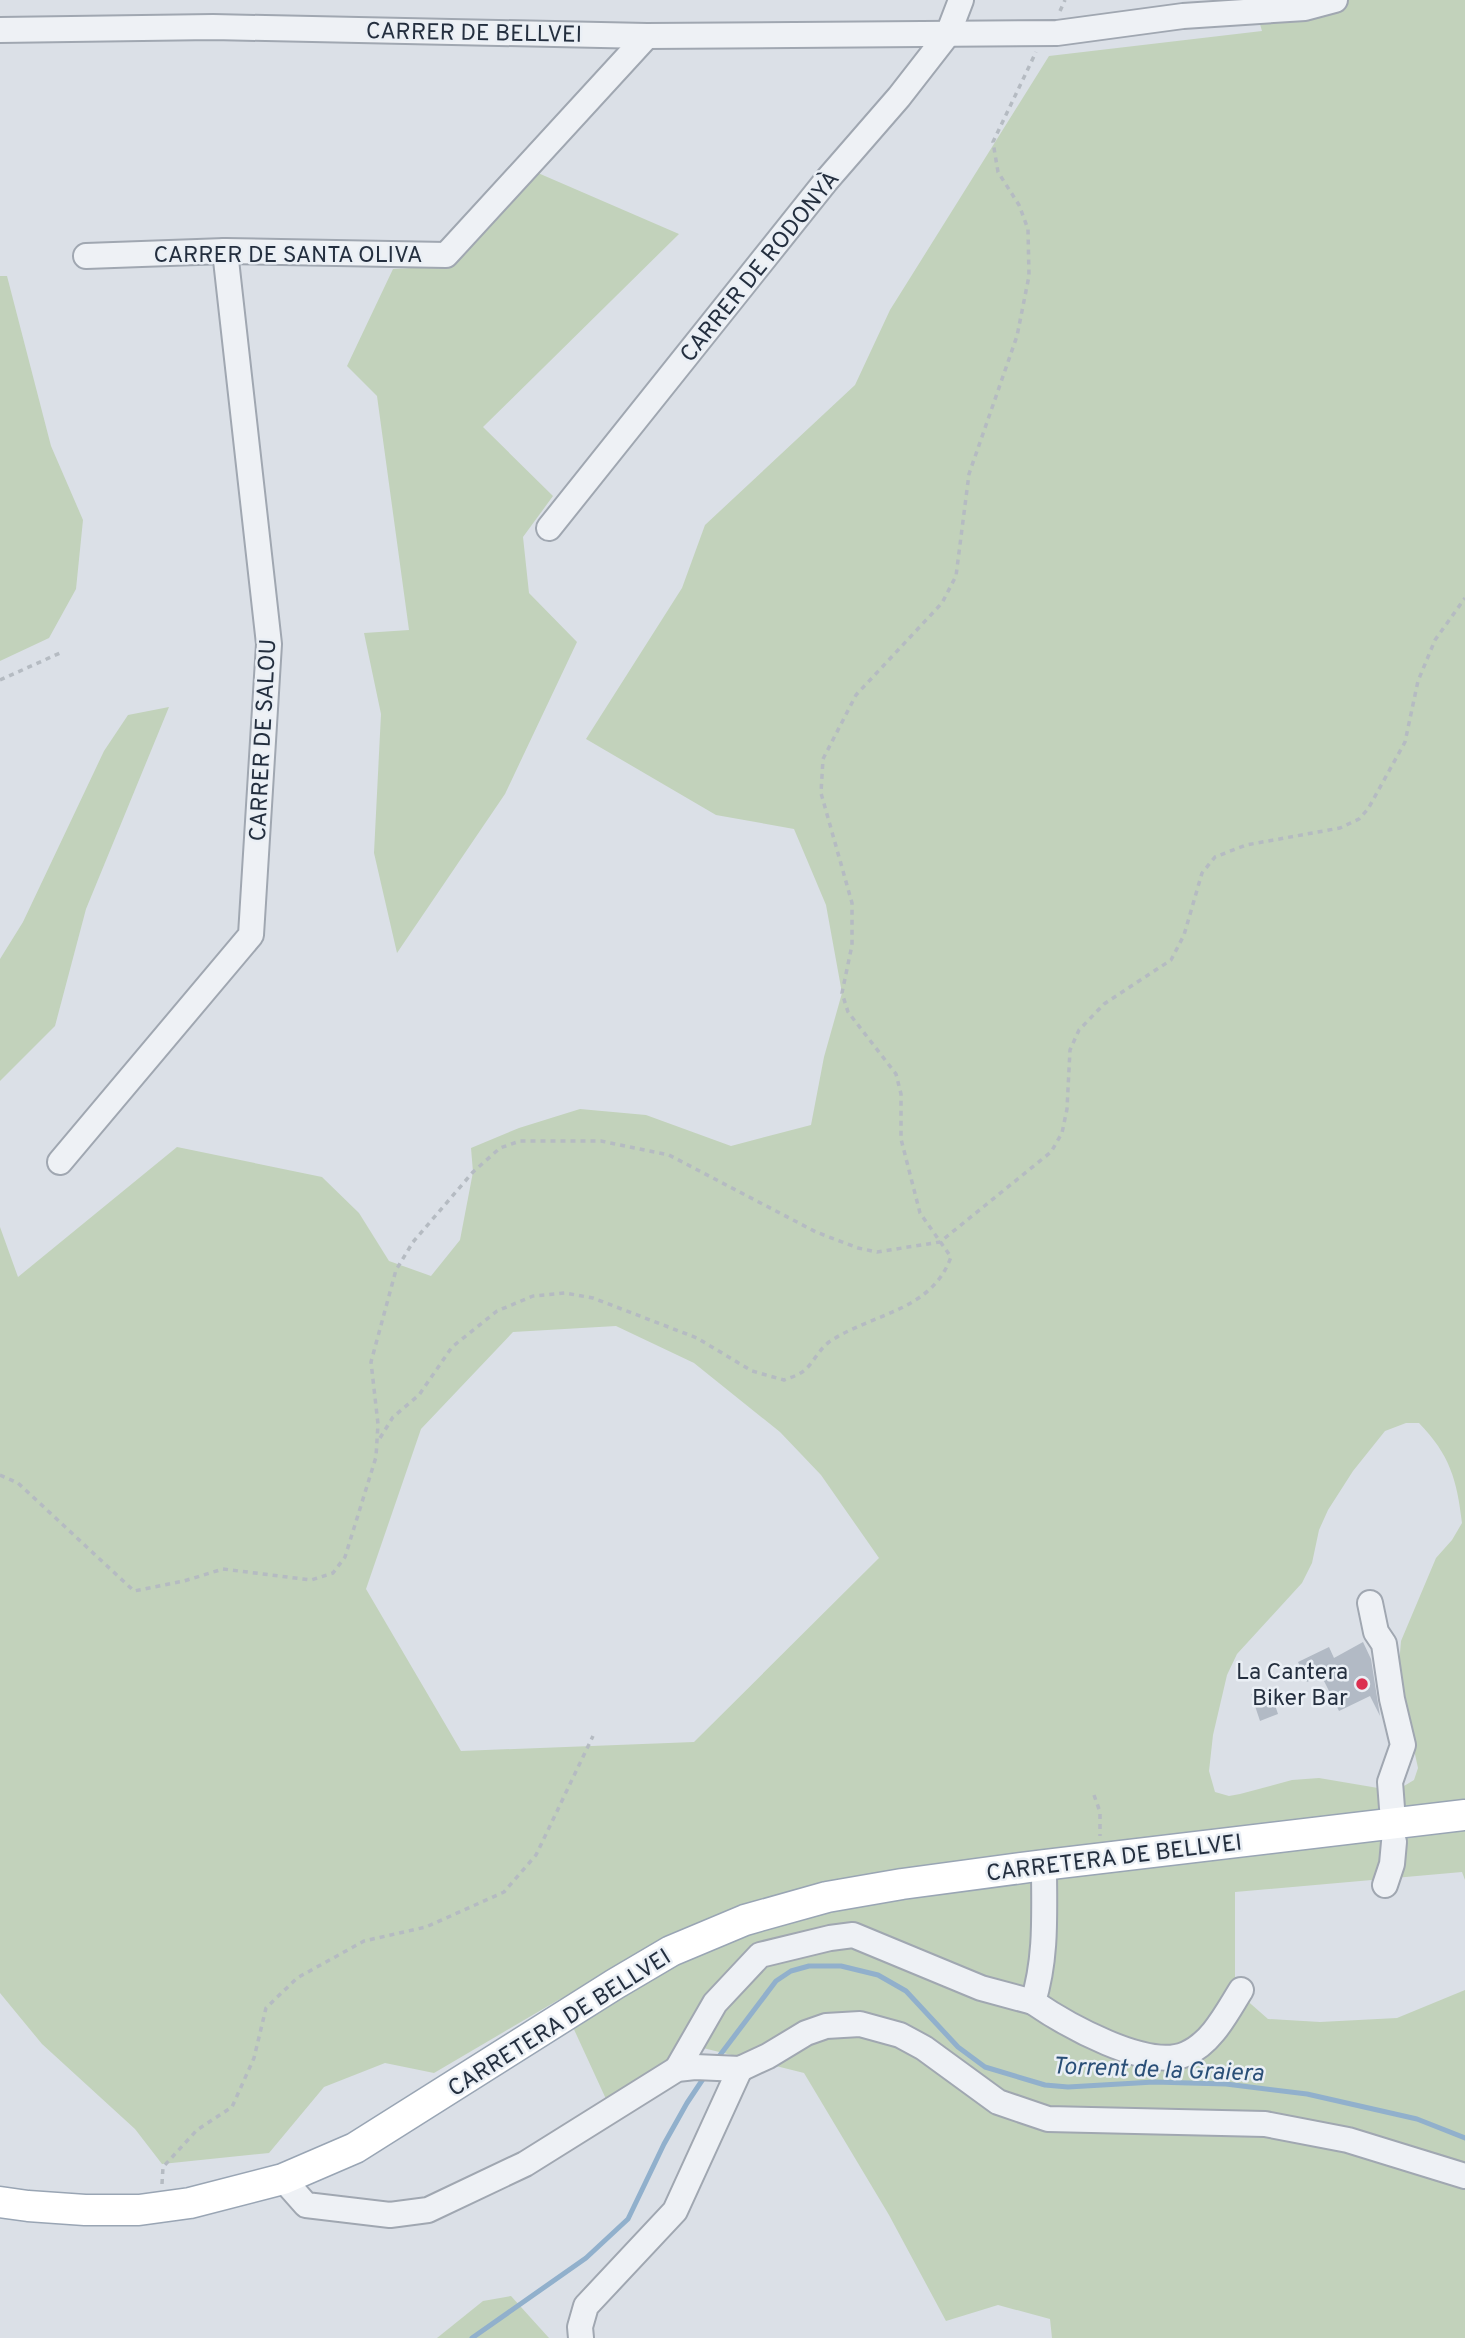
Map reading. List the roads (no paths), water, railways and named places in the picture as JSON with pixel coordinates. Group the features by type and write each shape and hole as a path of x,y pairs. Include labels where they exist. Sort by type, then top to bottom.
{"main road":[{"name":"CARRETERA DE BELLVEI","path":"0,2202 85,2210 139,2210 190,2203 283,2179 355,2148 671,1951 733,1926 827,1897 1044,1865 1465,1815"}],"street":[{"name":"CARRER DE RODONYÀ","path":"549,528 826,181 899,97 948,34 961,0"},
{"name":"CARRER DE BELLVEI","path":"0,30 213,27 647,36 1057,33 1183,16 1305,8 1335,0"},
{"name":"CARRER DE SANTA OLIVA","path":"86,256 225,251 446,255 647,36"},
{"name":"CARRER DE SALOU","path":"60,1162 251,935 269,644 225,251"},
{"path":"1370,1603 1376,1632 1384,1644 1392,1699 1403,1745 1390,1782 1392,1808"},
{"path":"1385,1885 1392,1864 1394,1842"},
{"path":"1033,2002 1039,1982 1045,1939 1044,1865"},
{"path":"686,2068 715,2003 760,1955 830,1938 853,1935 981,1988 1033,2002 1070,2027 1121,2047 1170,2059 1187,2054 1203,2043 1241,1990"},
{"path":"283,2179 306,2205 390,2215 428,2210 525,2164 686,2068 740,2069 806,2033 827,2026 860,2024 900,2035 924,2048 998,2102 1048,2119 1265,2124 1348,2140 1465,2176"},
{"path":"581,2338 580,2327 586,2306 675,2211 740,2069"}],"waterway":[{"name":"Torrent de la Graiera","path":"717,2059 776,1981 791,1971 809,1966 841,1966 878,1975 906,1991 958,2047 985,2067 1045,2085 1068,2087 1154,2082 1226,2084 1307,2094 1417,2119 1465,2138"},
{"name":"Torrent de la Graiera","path":"472,2338 586,2258 628,2219 664,2144 705,2076"}],"place":[{"name":"La Cantera Biker Bar","path":"1362,1684"}]}
